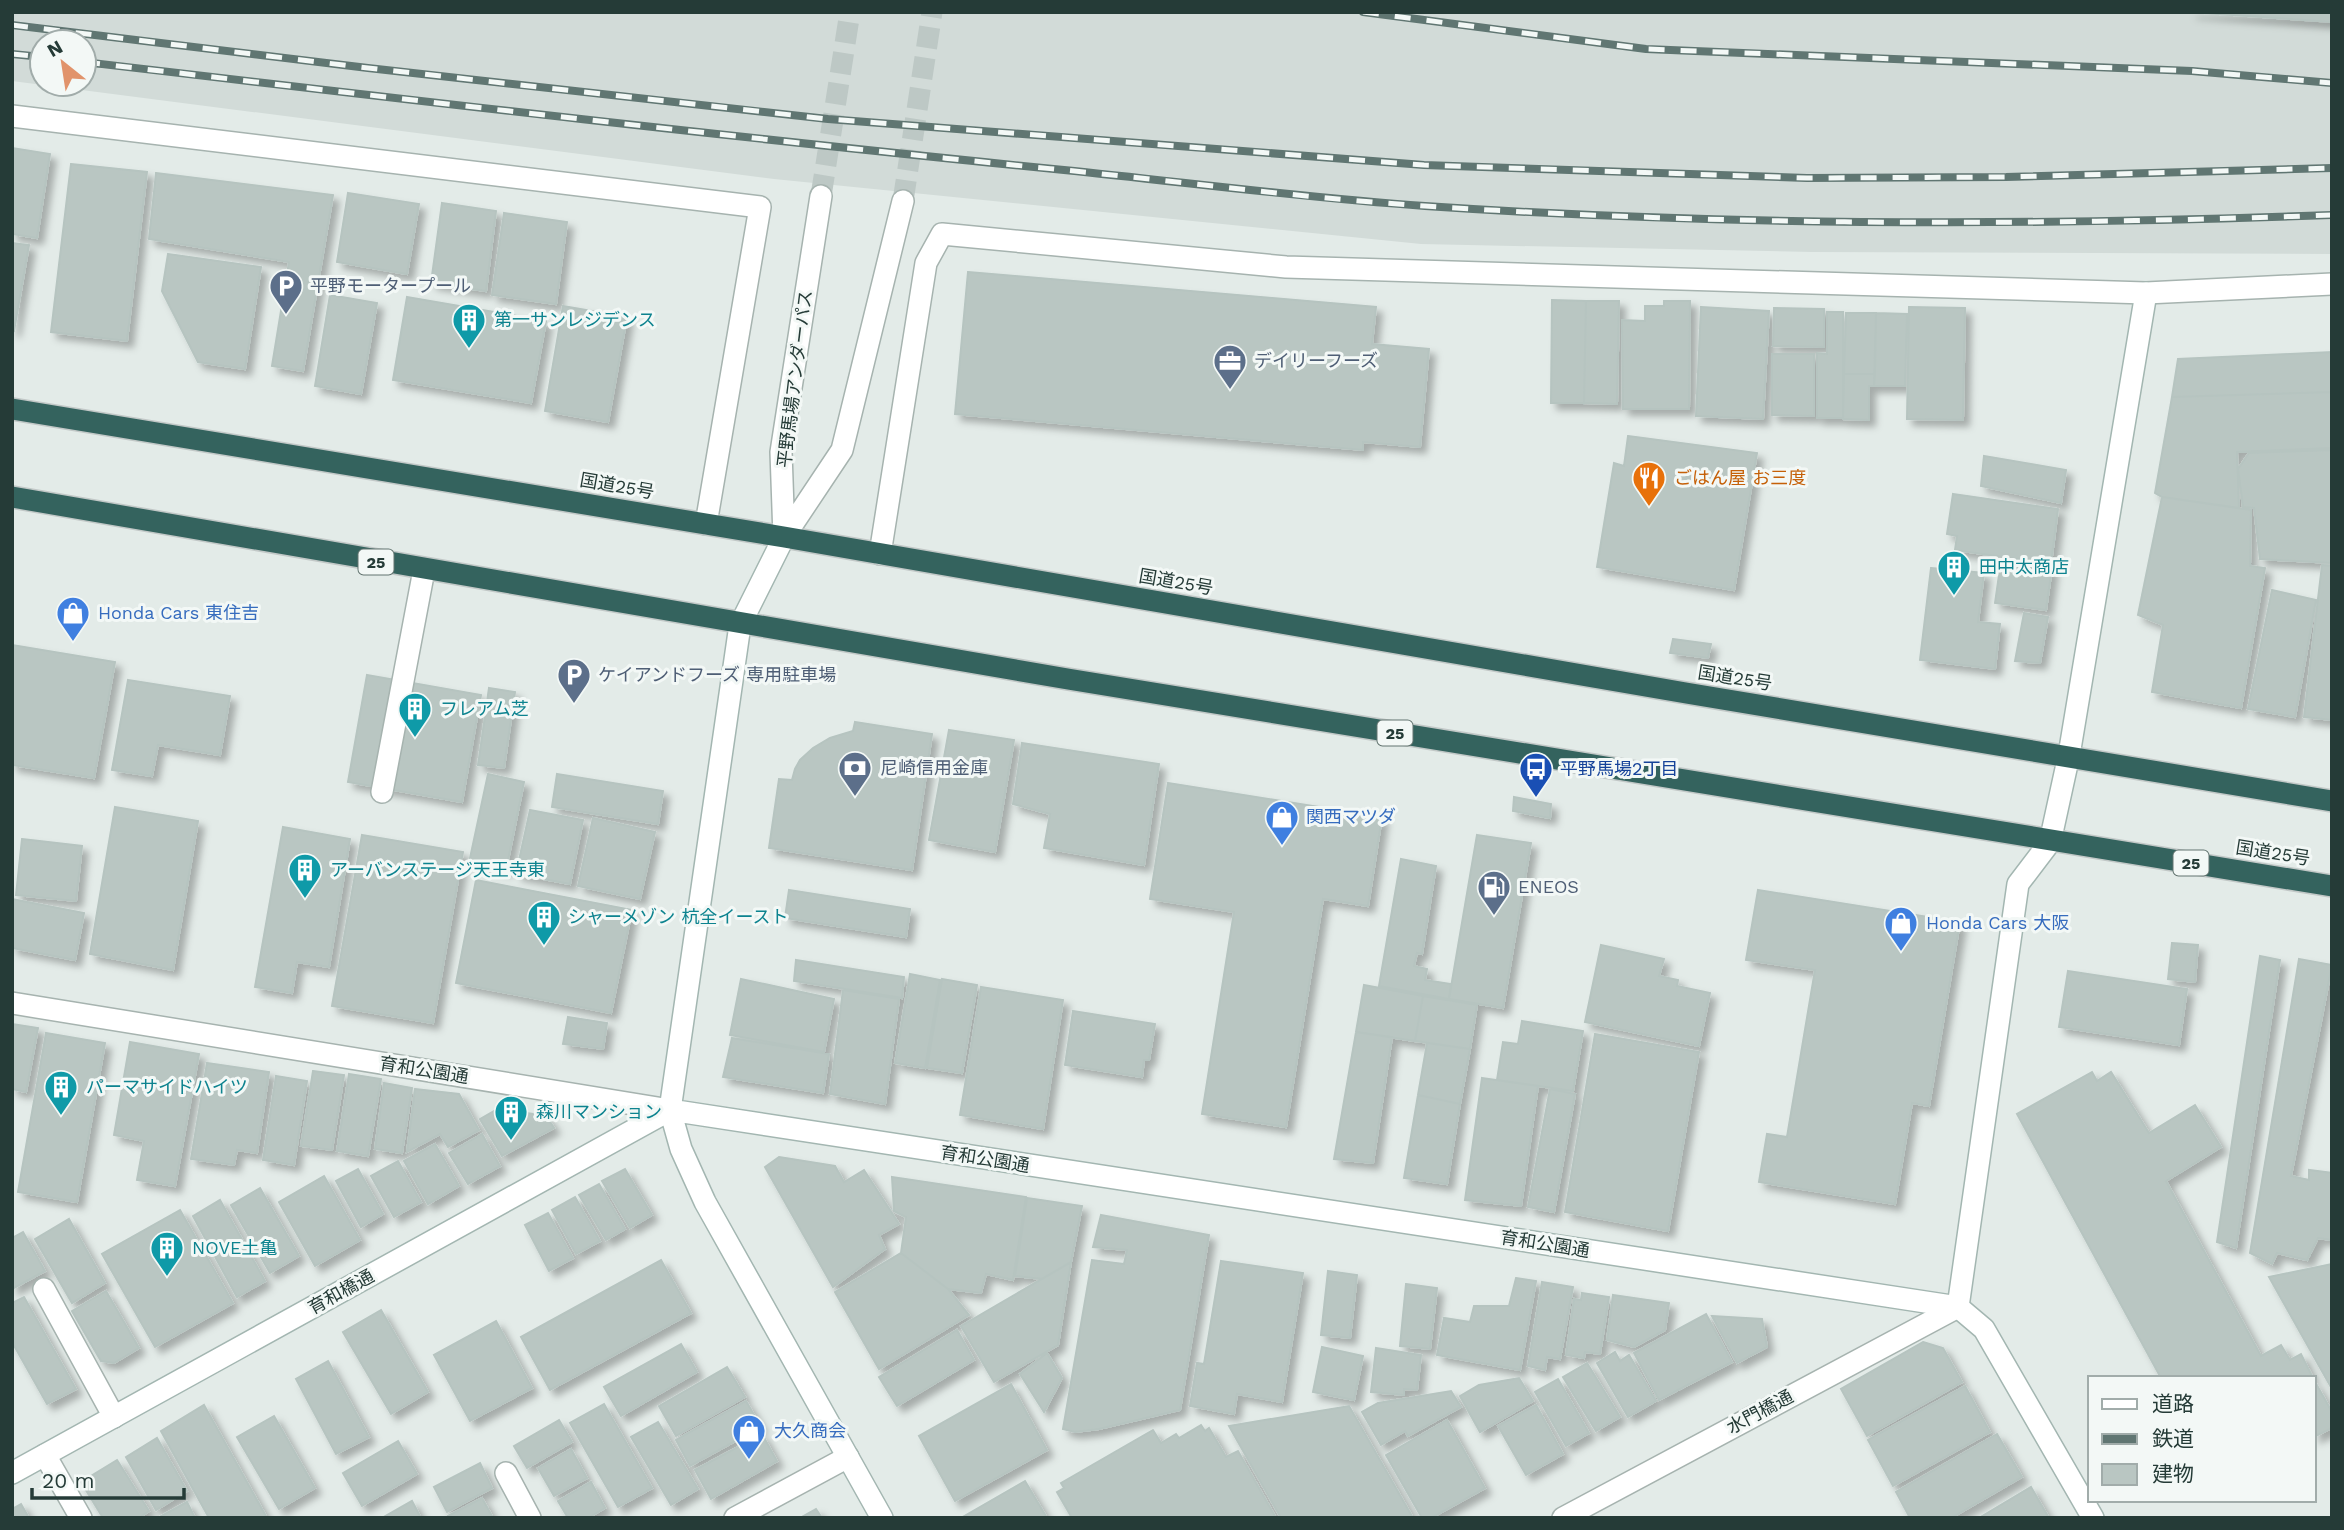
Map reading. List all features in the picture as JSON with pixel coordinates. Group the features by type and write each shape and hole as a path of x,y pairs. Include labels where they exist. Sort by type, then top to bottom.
{"highway":[{"name":"国道25号","path":"12,409 784,537 2332,801"},
{"name":"国道25号","path":"12,497 740,625 2050,842 2332,886"}],"street":[{"path":"12,116 760,207 706,524"},
{"name":"平野馬場アンダーパス","path":"784,537 781,452 821,196"},
{"path":"882,1518 705,1202 681,1149 670,1111 740,625 784,537 842,450 903,201"},
{"path":"880,554 926,263 942,234 1286,267 2146,293 2332,284"},
{"path":"2092,1518 1984,1329 1958,1307 2018,884 2050,842 2068,755 2146,293"},
{"path":"382,792 425,570"},
{"name":"育和公園通","path":"12,1003 670,1111 1958,1307"},
{"name":"育和橋通","path":"12,1474 670,1111"},
{"path":"44,1289 114,1417"},
{"name":"水門橋通","path":"1563,1518 1958,1307"},
{"path":"45,1455 81,1518"},
{"path":"735,1518 848,1457"},
{"path":"506,1473 530,1518"}],"shaded area":[{"path":"12,12 2332,12 2332,254 1812,252 1421,244 774,179 98,92 98,28 28,28 28,83 12,81"}],"building":[{"path":"2190,12 2332,12 2332,22"},
{"path":"12,148 50,154 37,238 12,234"},
{"path":"71,164 147,172 127,341 51,332"},
{"name":"平野モータープール","path":"156,173 333,195 303,371 272,366 289,262 149,239"},
{"path":"348,193 419,204 407,274 337,262"},
{"path":"442,203 496,211 486,291 431,283"},
{"path":"504,213 567,222 556,304 492,295"},
{"path":"12,243 29,245 14,331 12,330"},
{"path":"168,254 261,267 245,369 198,362 162,291"},
{"path":"968,272 1376,307 1372,344 1429,349 1420,447 1363,442 1363,450 955,414"},
{"path":"330,295 377,303 361,394 315,386"},
{"name":"第一サンレジデンス","path":"407,297 546,321 531,403 393,380"},
{"path":"1552,300 1586,301 1584,403 1551,403"},
{"path":"1586,301 1619,301 1617,404 1584,403"},
{"path":"1664,301 1690,301 1689,409 1623,409 1622,320 1645,321 1645,306 1664,306"},
{"path":"563,306 627,317 608,422 545,411"},
{"path":"1701,307 1769,311 1763,419 1696,416"},
{"path":"1909,307 1965,308 1963,420 1907,419"},
{"path":"1774,308 1824,309 1824,347 1773,346"},
{"path":"1827,312 1843,312 1843,418 1817,418 1817,353 1827,354"},
{"path":"1846,313 1876,313 1875,374 1844,374"},
{"path":"1876,313 1907,314 1905,386 1874,386"},
{"path":"2332,352 2332,392 2172,397 2178,359"},
{"path":"1772,354 1814,354 1814,416 1772,415"},
{"path":"1844,374 1875,374 1874,386 1869,386 1869,420 1843,419"},
{"path":"2332,392 2332,448 2237,452 2239,508 2162,497 2155,493 2172,397"},
{"path":"1628,436 1757,453 1734,590 1597,567 1614,463 1624,466"},
{"path":"2332,450 2332,563 2260,559 2254,508 2243,507 2238,469 2249,453"},
{"path":"1984,456 2066,470 2061,503 1981,486"},
{"path":"1953,494 2058,509 2051,564 1955,550 1957,536 1947,534"},
{"path":"2162,497 2251,510 2250,566 2265,568 2241,708 2152,692 2163,625 2138,615"},
{"path":"2001,561 2052,568 2046,610 1995,603"},
{"path":"2322,565 2332,566 2332,720 2304,717"},
{"name":"田中太商店","path":"1931,568 1984,573 1978,622 2000,624 1995,669 1920,660"},
{"path":"2272,590 2316,600 2295,717 2248,709"},
{"path":"2024,613 2048,617 2040,663 2015,661"},
{"path":"1673,639 1711,644 1708,658 1670,653"},
{"path":"12,645 115,662 94,778 12,765"},
{"name":"フレアム芝","path":"367,675 481,695 462,802 348,782"},
{"path":"128,680 230,696 220,755 158,745 152,776 112,770"},
{"path":"489,688 515,692 504,768 478,765"},
{"path":"855,722 932,734 912,870 769,848 779,779 792,780 800,760 813,748 830,738 853,731"},
{"path":"949,730 1014,740 995,852 929,840"},
{"path":"1022,743 1159,764 1144,865 1044,848 1050,814 1013,804"},
{"path":"488,774 524,782 506,870 469,863"},
{"path":"557,774 663,791 658,824 552,807"},
{"path":"1168,783 1382,817 1368,906 1323,899 1286,1127 1202,1114 1234,912 1150,899"},
{"path":"1514,797 1551,804 1550,818 1513,811"},
{"path":"115,807 198,821 173,970 90,954"},
{"path":"530,810 583,820 570,884 516,874"},
{"path":"593,818 655,832 640,899 578,886"},
{"name":"アーバンステージ天王寺東","path":"283,827 350,839 329,967 297,962 292,993 255,987"},
{"path":"362,835 463,852 433,1023 332,1006"},
{"path":"1477,835 1531,843 1503,1008 1449,999"},
{"path":"22,839 82,846 76,901 16,895"},
{"path":"1401,859 1436,866 1422,954 1417,953 1414,966 1427,969 1425,980 1451,984 1449,999 1379,986"},
{"name":"シャーメゾン 杭全イースト","path":"476,880 632,910 611,1013 456,983"},
{"path":"789,890 910,909 906,937 785,918"},
{"path":"1758,890 1960,922 1929,1106 1912,1103 1895,1204 1759,1182 1767,1134 1787,1137 1815,970 1746,960"},
{"path":"12,899 84,913 75,960 12,948"},
{"path":"2172,943 2198,945 2195,982 2168,979"},
{"path":"1601,945 1664,959 1659,976 1678,980 1677,986 1710,993 1699,1046 1585,1022"},
{"path":"2260,956 2280,960 2236,1248 2217,1242"},
{"path":"2299,959 2332,965 2291,1176 2309,1180 2309,1170 2332,1173 2332,1240 2318,1238 2307,1260 2277,1253 2272,1264 2250,1253"},
{"path":"796,960 904,977 902,998 794,981"},
{"path":"2068,971 2187,989 2179,1045 2059,1027"},
{"path":"910,974 940,980 925,1068 895,1063"},
{"path":"741,979 834,999 824,1052 730,1035"},
{"path":"942,979 977,985 962,1073 927,1068"},
{"path":"1364,985 1423,996 1415,1041 1356,1032"},
{"path":"981,987 1063,1000 1043,1129 960,1115"},
{"path":"843,990 899,999 885,1104 830,1094"},
{"path":"1423,996 1477,1005 1470,1049 1415,1041"},
{"path":"1073,1011 1155,1024 1149,1060 1144,1060 1142,1077 1065,1065"},
{"path":"568,1017 607,1023 603,1049 563,1044"},
{"path":"1522,1021 1583,1031 1573,1091 1497,1080 1503,1042 1518,1044"},
{"path":"12,1024 38,1028 26,1092 12,1089"},
{"path":"1356,1032 1392,1037 1373,1163 1334,1159"},
{"name":"パーマサイドハイツ","path":"46,1033 105,1043 77,1202 18,1192"},
{"path":"1595,1034 1699,1052 1668,1231 1565,1212"},
{"path":"732,1038 829,1054 823,1093 723,1077"},
{"path":"130,1042 199,1054 175,1186 137,1180 144,1141 114,1135"},
{"path":"1427,1043 1470,1049 1460,1104 1418,1095"},
{"path":"207,1063 269,1072 257,1153 237,1150 234,1165 191,1159"},
{"path":"313,1071 344,1075 332,1150 301,1146"},
{"path":"2092,1072 2097,1081 2111,1072 2149,1133 2195,1105 2221,1147 2166,1181 2261,1356 2281,1345 2290,1360 2301,1354 2312,1376 2160,1376 2017,1114"},
{"path":"349,1074 381,1079 368,1156 337,1151"},
{"path":"276,1076 307,1081 294,1165 263,1160"},
{"path":"1482,1078 1538,1086 1521,1206 1465,1200"},
{"path":"384,1083 412,1088 402,1153 375,1149"},
{"path":"415,1089 459,1094 479,1130 448,1147 440,1134 407,1152"},
{"path":"1550,1089 1575,1094 1554,1212 1528,1207"},
{"path":"1418,1095 1460,1104 1447,1184 1404,1178"},
{"name":"森川マンション","path":"501,1107 510,1117 520,1112 546,1116 554,1128 502,1156 480,1119"},
{"path":"482,1134 500,1166 468,1184 449,1153"},
{"path":"435,1144 459,1186 428,1204 404,1161"},
{"path":"779,1157 835,1166 844,1182 864,1170 899,1224 879,1235 885,1249 833,1287 765,1167"},
{"path":"398,1161 421,1202 394,1217 371,1176"},
{"path":"358,1169 383,1214 361,1227 336,1181"},
{"path":"625,1169 652,1215 630,1228 602,1181"},
{"path":"324,1176 360,1240 315,1266 279,1202"},
{"path":"892,1177 1026,1197 1013,1280 986,1274 981,1293 948,1289 901,1253 906,1217 894,1211"},
{"path":"599,1184 625,1229 606,1240 579,1195"},
{"path":"260,1188 299,1256 270,1273 231,1205"},
{"path":"575,1197 600,1241 576,1254 552,1210"},
{"path":"1027,1198 1082,1206 1071,1262 1042,1279 1015,1276"},
{"path":"220,1200 265,1281 237,1297 193,1216"},
{"name":"NOVE土亀","path":"180,1210 233,1303 155,1347 102,1254"},
{"path":"548,1213 573,1258 549,1271 525,1225"},
{"path":"1101,1215 1209,1235 1180,1410 1075,1432 1063,1429 1092,1260 1124,1264 1127,1250 1093,1247"},
{"path":"69,1219 105,1283 72,1303 35,1239"},
{"path":"23,1232 45,1271 12,1289 12,1238"},
{"path":"901,1253 948,1289 969,1315 879,1369 835,1292"},
{"path":"661,1260 691,1313 550,1390 521,1337"},
{"path":"1221,1261 1303,1273 1282,1402 1237,1394 1234,1414 1190,1406 1197,1363 1204,1364"},
{"path":"1071,1262 1058,1345 994,1382 961,1326"},
{"path":"2332,1264 2332,1389 2269,1277"},
{"path":"1328,1271 1357,1275 1350,1338 1321,1335"},
{"path":"1516,1278 1536,1281 1520,1370 1437,1355 1444,1318 1470,1322 1474,1306 1509,1306"},
{"path":"1542,1282 1573,1287 1560,1359 1547,1357 1545,1370 1528,1366"},
{"path":"1406,1284 1437,1288 1430,1349 1400,1346"},
{"path":"106,1291 139,1348 114,1363 101,1361 72,1311"},
{"path":"1582,1293 1609,1297 1600,1354 1585,1352 1584,1358 1566,1355 1574,1299 1581,1300"},
{"path":"1613,1295 1669,1303 1665,1330 1634,1347 1607,1340"},
{"path":"24,1297 76,1389 47,1404 12,1342 12,1303"},
{"path":"381,1310 428,1392 391,1414 343,1332"},
{"path":"1706,1314 1732,1362 1659,1400 1634,1353"},
{"path":"1712,1316 1762,1319 1767,1347 1737,1363"},
{"path":"496,1321 532,1388 470,1421 434,1355"},
{"path":"957,1330 974,1360 897,1406 879,1377"},
{"path":"1923,1342 1943,1348 1962,1382 1867,1436 1841,1389"},
{"path":"681,1344 697,1372 621,1416 604,1387"},
{"path":"1322,1347 1363,1356 1354,1400 1313,1392"},
{"path":"1376,1348 1421,1355 1417,1390 1404,1389 1404,1395 1371,1392"},
{"path":"1615,1352 1620,1361 1629,1355 1656,1401 1628,1417 1597,1363"},
{"path":"1047,1353 1062,1378 1044,1412 1020,1374"},
{"path":"328,1361 369,1437 336,1454 296,1379"},
{"path":"1587,1363 1620,1417 1596,1431 1563,1377"},
{"path":"727,1367 745,1397 676,1436 659,1406"},
{"path":"1519,1378 1533,1401 1480,1432 1460,1396 1479,1385"},
{"path":"1558,1379 1589,1433 1566,1446 1535,1392"},
{"path":"1011,1384 1047,1450 955,1501 919,1436"},
{"path":"2316,1384 2332,1412 2332,1428 2316,1436"},
{"path":"1965,1386 1990,1432 1893,1486 1868,1440"},
{"path":"1451,1391 1461,1407 1408,1436 1405,1431 1381,1445 1362,1412 1378,1403"},
{"path":"746,1401 761,1427 690,1466 676,1440"},
{"path":"604,1404 652,1488 618,1507 570,1423"},
{"path":"204,1405 267,1518 209,1518 161,1431"},
{"path":"1536,1405 1563,1454 1526,1475 1498,1426"},
{"path":"1349,1406 1413,1518 1281,1518 1229,1426"},
{"path":"274,1416 315,1488 279,1509 237,1437"},
{"path":"559,1420 572,1442 527,1468 514,1446"},
{"path":"1447,1420 1485,1488 1431,1518 1422,1518 1386,1455"},
{"path":"658,1422 698,1489 671,1505 631,1437"},
{"path":"1201,1425 1205,1431 1209,1428 1226,1457 1238,1451 1276,1518 1072,1518 1057,1492 1064,1488 1061,1483 1153,1430 1161,1443 1176,1434 1179,1438"},
{"path":"762,1434 777,1461 711,1499 695,1470"},
{"path":"1997,1434 2022,1477 1951,1518 1910,1518 1896,1492"},
{"path":"157,1438 187,1491 156,1510 126,1457"},
{"path":"398,1441 417,1474 362,1506 343,1473"},
{"path":"571,1449 587,1478 554,1496 538,1468"},
{"path":"117,1460 149,1511 139,1518 103,1518 81,1482"},
{"path":"480,1463 492,1488 447,1512 434,1487"},
{"path":"1025,1481 1047,1518 961,1518"},
{"path":"591,1482 605,1508 588,1518 568,1518 558,1501"},
{"path":"2031,1487 2049,1518 1979,1518"},
{"path":"482,1498 493,1518 449,1518 448,1516"},
{"path":"412,1501 421,1518 382,1518"},
{"path":"187,1502 195,1518 158,1518"},
{"path":"21,1504 29,1518 12,1518 12,1509"},
{"path":"816,1509 822,1518 800,1518"}],"tunnel":[{"path":"821,196 850,12"},
{"path":"903,201 932,12"}],"railway":[{"path":"1363,12 1646,49 2192,71 2332,83"},
{"path":"12,25 828,119 1424,165 1807,178 2006,177 2332,168"},
{"path":"12,54 28,56"},
{"path":"98,64 819,145 1380,203 1538,213 1765,221 2105,221 2332,215"}],"place":[{"name":"平野モータープール","path":"286,316"},
{"name":"第一サンレジデンス","path":"469,350"},
{"name":"デイリーフーズ","path":"1230,391"},
{"name":"ごはん屋 お三度","path":"1649,508"},
{"name":"田中太商店","path":"1954,597"},
{"name":"Honda Cars 東住吉","path":"73,643"},
{"name":"ケイアンドフーズ 専用駐車場","path":"574,705"},
{"name":"フレアム芝","path":"415,739"},
{"name":"尼崎信用金庫","path":"855,798"},
{"name":"平野馬場2丁目","path":"1536,799"},
{"name":"関西マツダ","path":"1282,847"},
{"name":"アーバンステージ天王寺東","path":"305,900"},
{"name":"ENEOS","path":"1494,917"},
{"name":"シャーメゾン 杭全イースト","path":"544,947"},
{"name":"Honda Cars 大阪","path":"1901,953"},
{"name":"パーマサイドハイツ","path":"61,1117"},
{"name":"森川マンション","path":"511,1142"},
{"name":"NOVE土亀","path":"167,1278"},
{"name":"大久商会","path":"749,1461"}]}
